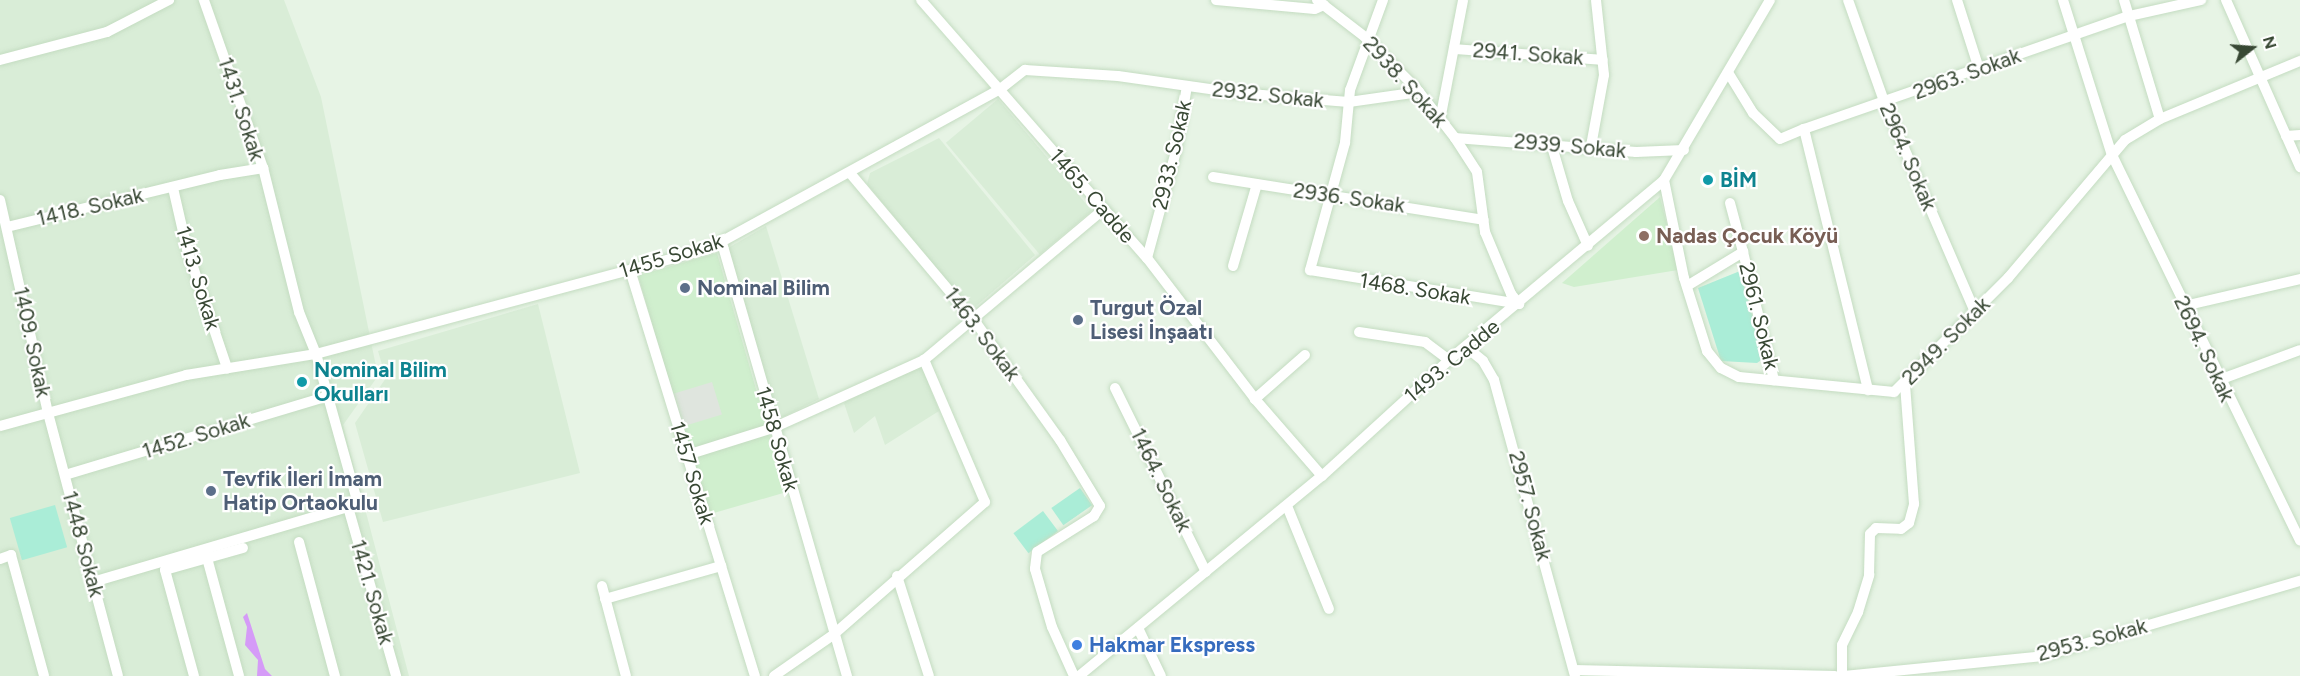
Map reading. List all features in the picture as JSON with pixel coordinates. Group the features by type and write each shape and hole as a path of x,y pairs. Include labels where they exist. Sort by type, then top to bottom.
{"street":[{"path":"0,60 107,32 169,0"},
{"name":"1431. Sokak","path":"173,188 263,168 204,0"},
{"name":"1465. Cadde","path":"921,0 1147,258 1256,399 1323,476"},
{"path":"1216,0 1315,9 1320,2"},
{"path":"1328,195 1345,143 1349,102 1383,0"},
{"path":"1440,120 1463,0"},
{"path":"1591,146 1603,60 1596,0"},
{"name":"1493. Cadde","path":"1079,676 1323,476 1449,360 1520,304 1664,180 1729,74 1770,0"},
{"name":"2964. Sokak","path":"1848,0 1886,104 1974,312"},
{"path":"1957,0 1979,69"},
{"path":"2063,0 2112,155"},
{"path":"2124,0 2160,119"},
{"name":"2963. Sokak","path":"1729,74 1753,113 1780,139 1804,129 1886,104 2129,16 2196,0"},
{"path":"2226,0 2300,167"},
{"name":"2938. Sokak","path":"1320,2 1370,43 1419,92 1455,138 1477,172 1485,232 1511,294 1520,304"},
{"name":"2941. Sokak","path":"1454,49 1603,60"},
{"name":"2949. Sokak","path":"1664,180 1671,208 1672,232 1687,286 1707,351 1721,368 1739,377 1894,392 1974,312 2049,225 2073,204 2124,141 2160,119 2300,61"},
{"name":"2932. Sokak","path":"999,90 1025,70 1118,76 1187,86 1349,102 1419,92"},
{"name":"2933. Sokak","path":"1147,258 1176,151 1187,86"},
{"name":"1455 Sokak","path":"227,368 316,354 722,243 999,90"},
{"path":"1804,129 1869,390"},
{"path":"2286,136 2300,135"},
{"name":"2939. Sokak","path":"1455,138 1591,146 1636,152 1684,150"},
{"path":"1551,143 1568,201 1588,246"},
{"name":"2694. Sokak","path":"2112,155 2219,380 2300,541"},
{"name":"1421. Sokak","path":"263,168 299,312 316,354 327,396 396,676"},
{"name":"1463. Sokak","path":"850,173 974,320 1060,440 1100,506 1094,516 1037,552 1035,569 1052,627 1074,676"},
{"name":"2936. Sokak","path":"1213,177 1484,220"},
{"path":"1233,266 1257,183"},
{"name":"1418. Sokak","path":"7,227 173,188"},
{"name":"1413. Sokak","path":"173,188 187,249 227,368"},
{"name":"1468. Sokak","path":"1328,195 1310,270 1520,304"},
{"name":"1409. Sokak","path":"0,200 48,413"},
{"name":"2961. Sokak","path":"1730,203 1774,380"},
{"path":"687,455 774,428 924,360 1104,209"},
{"name":"1458 Sokak","path":"722,243 833,634 847,676"},
{"name":"2961. Sokak","path":"1687,286 1743,252"},
{"name":"1457 Sokak","path":"630,270 754,676"},
{"path":"2184,306 2300,279"},
{"path":"1359,332 1425,342 1449,360"},
{"name":"2957. Sokak","path":"1466,347 1483,361 1494,380 1575,673"},
{"path":"2219,380 2300,350"},
{"path":"1256,399 1305,355"},
{"path":"774,676 833,634 897,576 985,502 924,360"},
{"path":"0,426 186,375 227,368"},
{"path":"1843,676 1842,645 1858,612 1869,575 1870,534 1876,528 1901,530 1909,523 1914,504 1905,383"},
{"name":"1464. Sokak","path":"1115,388 1206,572"},
{"name":"1452. Sokak","path":"64,475 327,396"},
{"name":"1448 Sokak","path":"48,413 118,676"},
{"path":"93,582 353,506"},
{"path":"1287,506 1329,609"},
{"path":"299,542 335,676"},
{"path":"194,676 165,570 243,548"},
{"path":"0,559 11,555 44,676"},
{"path":"207,558 239,676"},
{"path":"605,599 721,566"},
{"path":"897,576 929,676"},
{"name":"2953. Sokak","path":"1843,676 2043,656 2300,581"},
{"path":"602,586 626,676"},
{"path":"1138,628 1161,676"},
{"path":"1575,673 1835,676"}],"shaded area":[{"path":"0,0 284,0 321,97 378,376 343,425 409,676 0,676"},
{"path":"998,99 1092,211 1040,255 946,143"},
{"path":"939,138 1035,255 975,307 969,308 867,184 870,173"},
{"name":"Nadas Çocuk Köyü","path":"1660,197 1678,270 1574,287 1562,283"},
{"path":"766,226 819,399 777,420 728,248"},
{"path":"717,253 786,492 707,515 638,276"},
{"path":"1740,271 1764,358 1757,363 1721,361 1698,288"},
{"path":"538,304 580,473 383,522 355,423 386,378 378,351"},
{"path":"911,365 923,369 939,411 885,445 875,416 854,433 844,403"},
{"path":"712,382 722,415 682,427 672,394"},
{"path":"1080,488 1092,505 1063,525 1051,508"},
{"path":"55,505 67,547 22,560 10,518"},
{"path":"1043,511 1058,531 1028,553 1013,533"},
{"path":"247,613 265,669 272,676 257,676 258,660 245,645 247,627 243,617"}],"place":[{"name":"BİM","path":"1708,180"},
{"name":"Nadas Çocuk Köyü","path":"1644,236"},
{"name":"Nominal Bilim","path":"685,288"},
{"name":"Turgut Özal Lisesi İnşaatı","path":"1078,320"},
{"name":"Nominal Bilim Okulları","path":"302,382"},
{"name":"Tevfik İleri İmam Hatip Ortaokulu","path":"211,491"},
{"name":"Hakmar Ekspress","path":"1077,645"}]}
